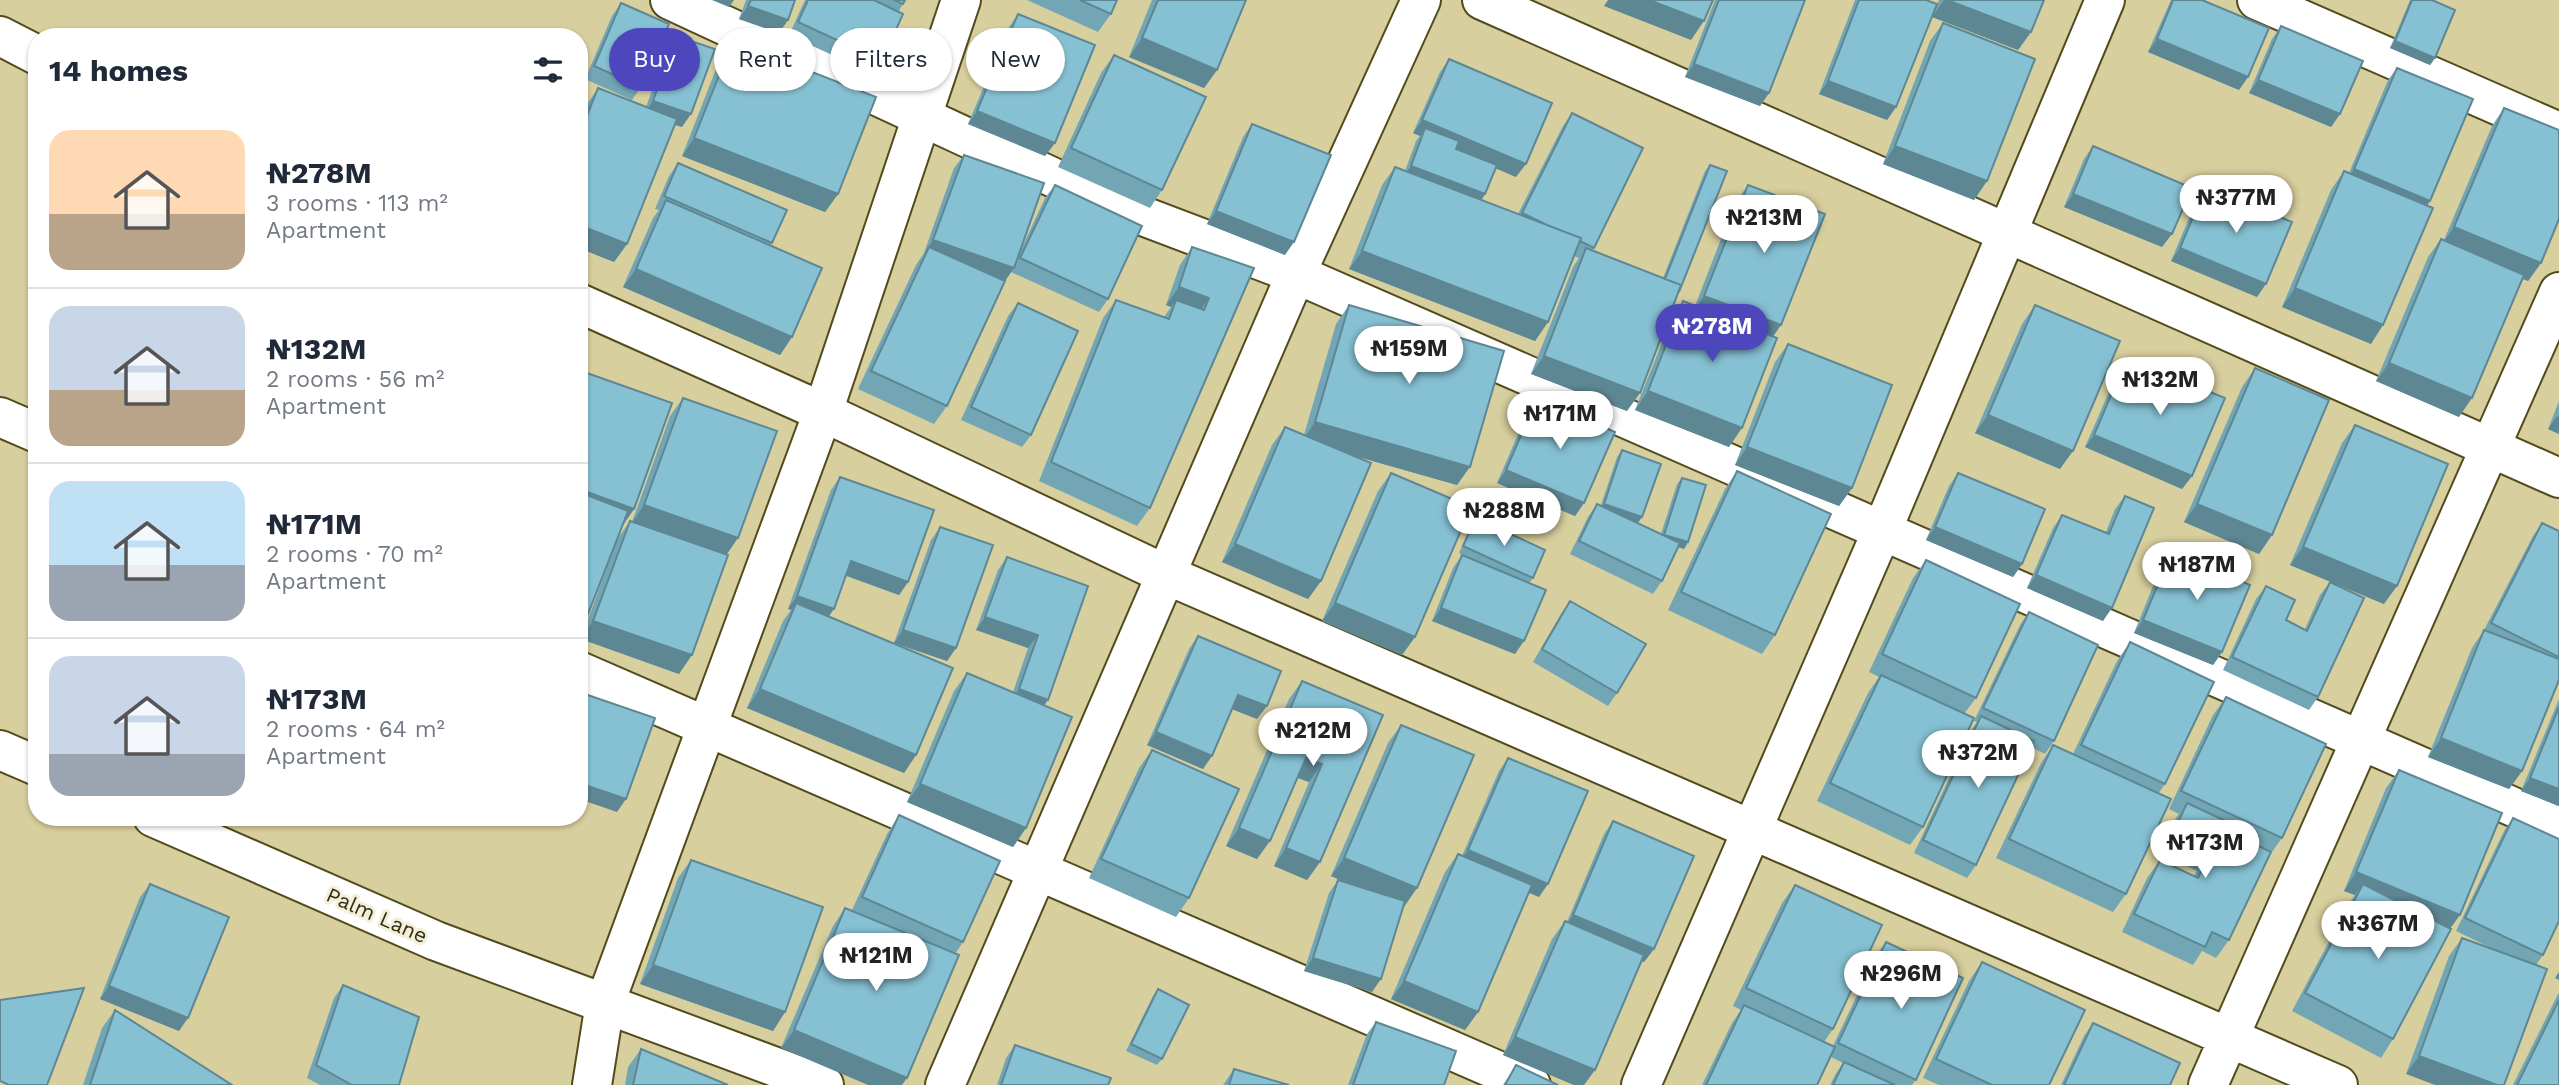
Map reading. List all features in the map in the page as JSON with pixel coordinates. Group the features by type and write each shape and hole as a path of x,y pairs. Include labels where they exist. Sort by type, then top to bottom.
{"street":[{"path":"670,0 1106,202 1296,274 1881,533 2559,827"},
{"path":"592,1085 604,1003 823,412 924,118 961,0"},
{"path":"945,1085 1296,274 1421,0"},
{"path":"1482,0 2559,478"},
{"path":"1641,1085 1881,533 2105,0"},
{"path":"2258,0 2559,132"},
{"path":"0,36 28,50"},
{"path":"2208,1085 2559,292"},
{"path":"588,307 823,412 1167,575 2338,1085"},
{"path":"0,417 28,429"},
{"path":"588,675 1531,1085"},
{"path":"0,750 28,762"},
{"name":"Palm Lane","path":"174,826 436,941 824,1085"}],"building":[{"path":"751,0 795,0 788,20 748,6"},
{"path":"808,0 874,0 903,14 897,28 830,28 830,37 816,28 798,22"},
{"path":"1080,0 1117,0 1111,14"},
{"path":"1158,0 1246,0 1217,70 1142,38"},
{"path":"1649,0 1713,0 1704,21"},
{"path":"1719,0 1805,0 1769,93 1694,64"},
{"path":"1859,0 1926,0 1937,4 1896,107 1828,81"},
{"path":"1947,0 2044,0 2031,32"},
{"path":"2173,0 2202,0 2269,28 2248,77 2157,39"},
{"path":"2412,0 2432,0 2455,10 2435,58 2395,41"},
{"path":"621,3 669,24 667,28 610,28"},
{"path":"1018,14 1053,28 1012,28"},
{"path":"1943,23 2035,59 1987,181 1895,146"},
{"path":"2281,26 2363,61 2340,114 2258,80"},
{"path":"609,31 609,73 594,66"},
{"path":"1065,33 1095,45 1055,143 977,111 985,91 1065,91"},
{"path":"700,44 714,49 700,90"},
{"path":"1114,55 1206,97 1162,190 1071,148"},
{"path":"1449,59 1552,103 1526,164 1422,120"},
{"path":"2397,68 2473,99 2430,201 2354,169"},
{"path":"816,74 830,79 830,91 861,91 876,97 838,194 694,138 714,88 714,91 816,91"},
{"path":"598,88 677,119 627,244 588,229 588,113"},
{"path":"657,91 699,91 691,114 653,101"},
{"path":"2504,108 2559,130 2559,219 2541,263 2454,227"},
{"path":"1572,113 1643,148 1594,248 1580,241 1581,238 1522,213"},
{"path":"1252,124 1331,155 1294,242 1216,211"},
{"path":"1425,128 1459,141 1456,149 1497,165 1485,194 1411,166"},
{"path":"2093,146 2192,188 2172,234 2073,194"},
{"path":"964,155 1044,183 1014,268 933,240"},
{"path":"678,163 787,210 772,243 664,196"},
{"path":"1710,165 1727,171 1679,292 1681,285 1665,279"},
{"path":"1395,167 1581,238 1548,322 1362,251"},
{"path":"2344,171 2433,208 2383,325 2295,288"},
{"path":"1055,185 1142,226 1108,299 1020,258"},
{"path":"1748,185 1825,214 1781,325 1704,296"},
{"path":"2206,186 2292,222 2266,284 2180,248"},
{"path":"666,200 822,268 792,337 636,269"},
{"path":"2441,239 2524,275 2472,398 2389,363"},
{"path":"929,247 1005,281 947,406 871,371"},
{"path":"1192,247 1254,268 1150,508 1051,462 1116,300 1169,319 1176,300 1204,310 1209,298 1179,287"},
{"path":"1586,248 1681,285 1640,393 1544,356"},
{"path":"1683,301 1777,338 1742,428 1648,391"},
{"path":"1018,303 1078,331 1031,435 971,407"},
{"path":"1349,305 1504,351 1470,467 1315,422"},
{"path":"2035,305 2120,341 2073,451 1988,415"},
{"path":"1788,344 1892,385 1852,488 1747,447"},
{"path":"2127,358 2225,398 2192,476 2094,435"},
{"path":"2255,368 2329,400 2272,535 2197,504"},
{"path":"588,373 672,403 634,509 588,492"},
{"path":"683,398 777,431 738,538 644,505"},
{"path":"1537,398 1615,432 1584,503 1506,470"},
{"path":"2355,425 2448,464 2397,586 2303,547"},
{"path":"1285,427 1371,463 1321,581 1235,544"},
{"path":"1622,450 1661,464 1642,517 1604,504"},
{"path":"1737,471 1831,514 1775,635 1681,592"},
{"path":"1391,473 1471,507 1415,637 1335,603"},
{"path":"1958,473 2045,509 2022,564 1935,527"},
{"path":"840,477 934,510 908,582 851,561 834,609 797,596"},
{"path":"1682,478 1706,485 1688,542 1664,535"},
{"path":"588,495 628,511 588,614"},
{"path":"2125,496 2154,508 2112,608 2036,575 2062,515 2109,534"},
{"path":"1597,504 1680,543 1662,581 1579,541"},
{"path":"1476,518 1545,550 1533,578 1463,546"},
{"path":"630,521 728,555 692,655 593,621"},
{"path":"2542,523 2559,531 2559,657 2491,623"},
{"path":"940,527 993,545 956,648 903,630"},
{"path":"2172,551 2250,585 2222,652 2143,620"},
{"path":"1462,555 1546,590 1524,641 1441,608"},
{"path":"1007,557 1088,586 1048,700 1019,689 1038,635 985,617"},
{"path":"1926,560 2020,604 1976,698 1882,654"},
{"path":"2330,582 2364,598 2318,697 2232,657 2266,586 2295,600 2286,620 2307,631"},
{"path":"1570,601 1646,644 1617,693 1542,649"},
{"path":"796,603 953,668 916,755 760,689"},
{"path":"2029,612 2098,645 2054,741 1983,708"},
{"path":"2484,630 2559,659 2559,680 2522,771 2441,738"},
{"path":"1198,636 1281,671 1267,706 1238,695 1212,756 1156,732"},
{"path":"2130,642 2214,682 2165,784 2081,745"},
{"path":"967,673 1072,717 1026,828 920,784"},
{"path":"1881,675 1974,718 1923,827 1830,783"},
{"path":"1302,681 1383,715 1320,862 1286,848 1322,764 1306,758 1270,841 1239,828"},
{"path":"588,695 655,718 626,799 588,786"},
{"path":"2226,697 2326,744 2282,838 2181,791"},
{"path":"2559,707 2559,789 2530,778"},
{"path":"1981,716 2034,741 1976,865 1923,840"},
{"path":"1401,725 1474,755 1417,888 1344,858"},
{"path":"2053,745 2171,799 2126,894 2009,839"},
{"path":"1152,750 1239,789 1189,898 1101,859"},
{"path":"1508,758 1588,791 1548,884 1468,850"},
{"path":"2399,770 2502,813 2460,915 2356,872"},
{"path":"2187,803 2258,836 2254,844 2271,852 2229,940 2212,932 2205,947 2134,914 2160,860 2198,878 2210,852 2172,835"},
{"path":"899,815 1000,861 963,942 862,897"},
{"path":"2513,818 2559,839 2559,921 2543,955 2465,918"},
{"path":"1613,821 1694,856 1654,949 1573,915"},
{"path":"1458,854 1532,885 1478,1012 1404,981"},
{"path":"691,860 823,907 785,1012 653,965"},
{"path":"1338,880 1405,901 1381,979 1313,958"},
{"path":"150,884 229,917 188,1018 109,986"},
{"path":"2363,884 2451,929 2393,1039 2305,993"},
{"path":"1795,885 1882,925 1833,1029 1746,988"},
{"path":"845,908 959,955 907,1078 794,1030"},
{"path":"1565,921 1644,955 1595,1070 1515,1037"},
{"path":"2462,938 2547,969 2504,1085 2497,1085 2419,1056"},
{"path":"1886,942 1963,978 1916,1080 1838,1043"},
{"path":"1982,962 2085,1010 2049,1085 1992,1085 1936,1059"},
{"path":"343,985 419,1017 399,1085 352,1085 316,1065"},
{"path":"84,988 47,1085 9,1085 0,1081 0,1000"},
{"path":"1158,989 1189,1005 1162,1059 1131,1044"},
{"path":"2559,1000 2559,1085 2517,1085"},
{"path":"1744,1005 1835,1047 1817,1085 1706,1085"},
{"path":"115,1010 232,1085 90,1085"},
{"path":"1376,1022 1456,1051 1444,1085 1353,1085"},
{"path":"2093,1023 2180,1063 2170,1085 2064,1085"},
{"path":"1015,1045 1111,1078 1108,1085 1001,1085"},
{"path":"641,1049 728,1085 633,1085"},
{"path":"1844,1062 1895,1085 1833,1085"},
{"path":"1516,1065 1558,1085 1505,1085"},
{"path":"1234,1069 1289,1085 1229,1085"}]}
